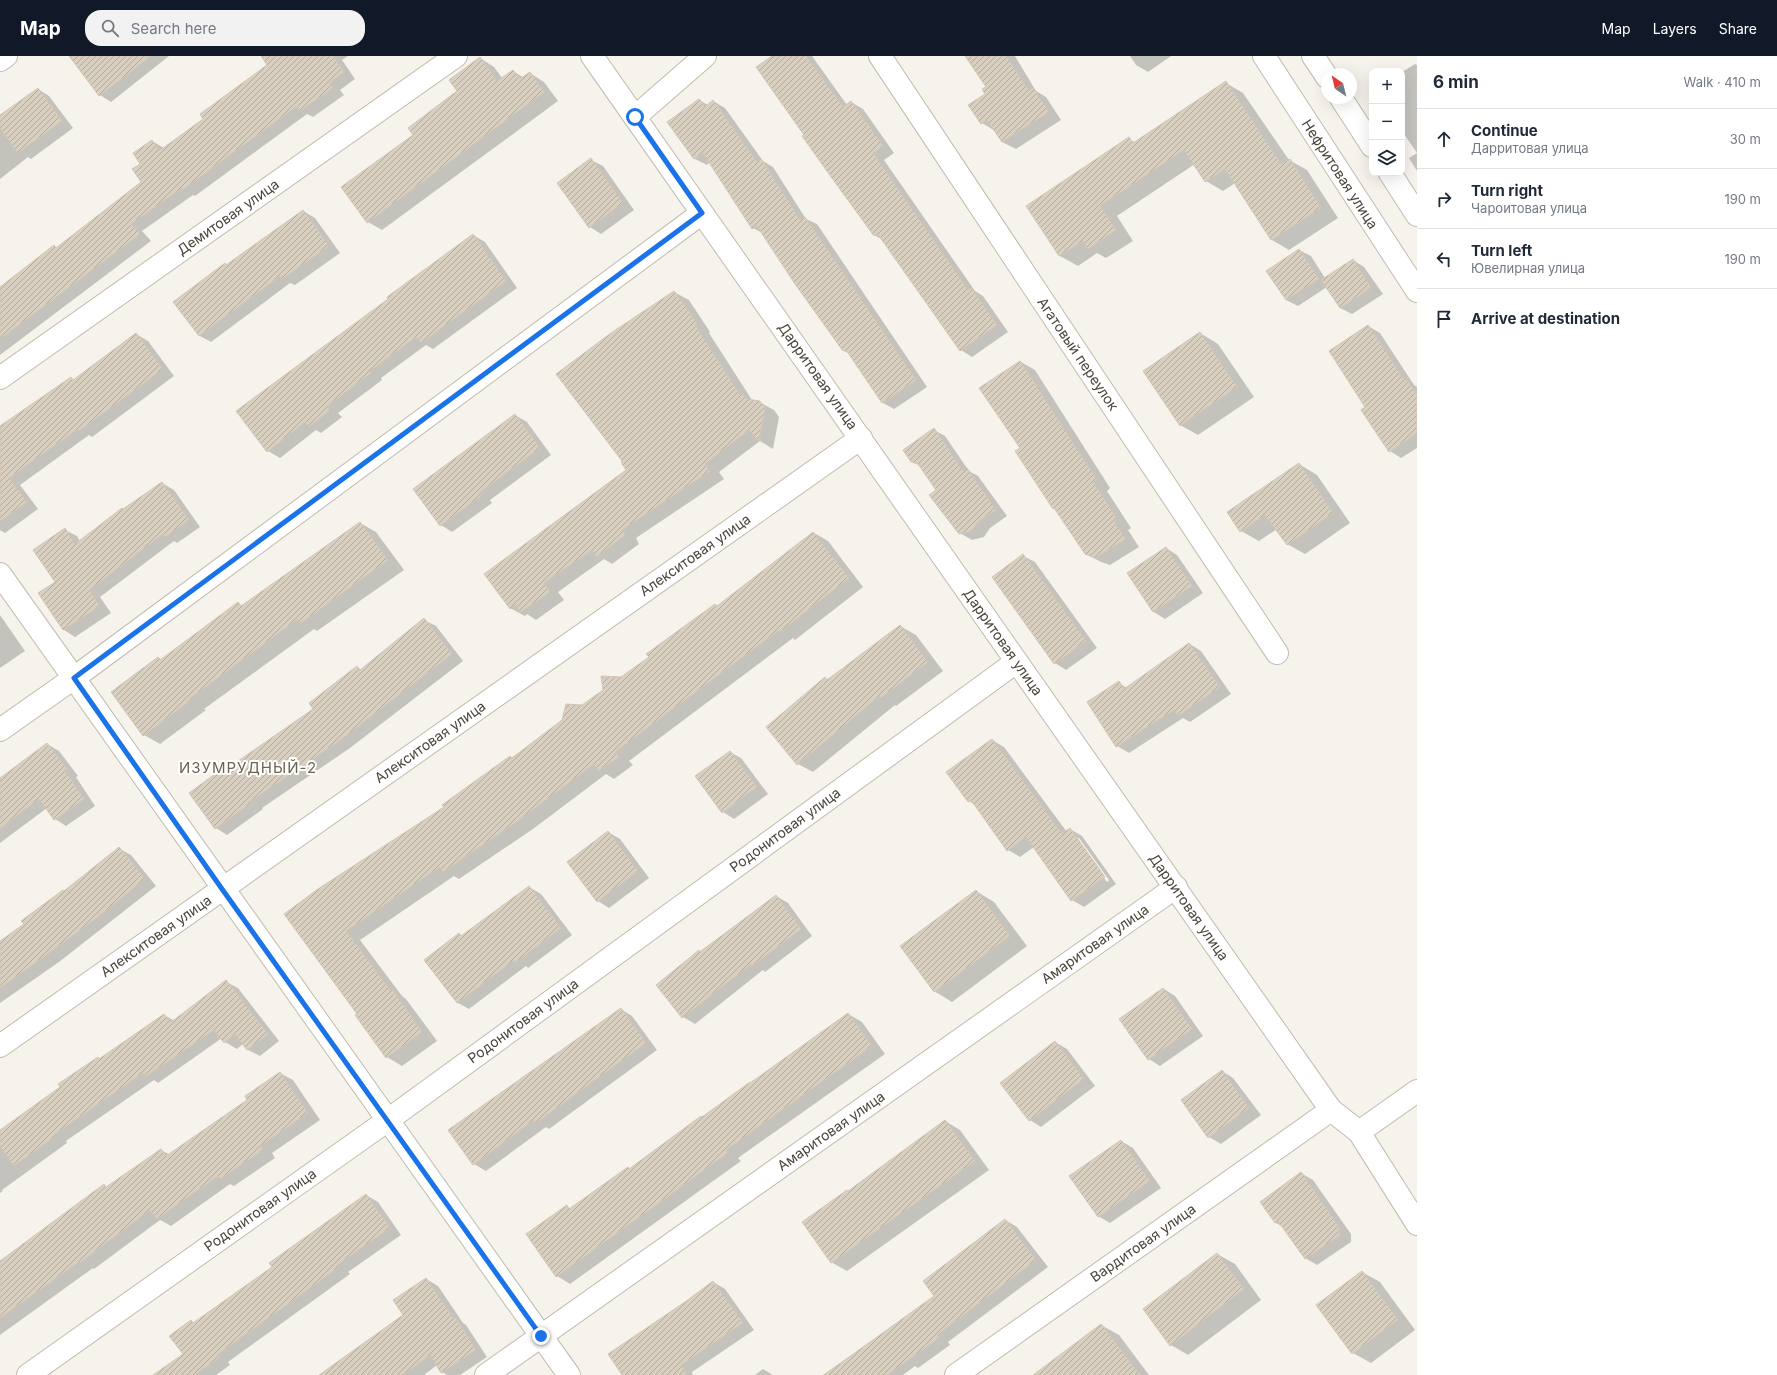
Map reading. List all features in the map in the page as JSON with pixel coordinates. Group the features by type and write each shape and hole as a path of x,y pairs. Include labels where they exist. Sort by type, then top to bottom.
{"street":[{"path":"0,60 6,56"},
{"name":"Демитовая улица","path":"0,378 456,56"},
{"name":"Дарритовая улица","path":"592,56 1331,1110 1359,1132 1417,1224"},
{"path":"635,117 705,56"},
{"name":"Агатовый переулок","path":"880,56 1277,653"},
{"name":"Нефритовая улица","path":"1264,56 1417,291"},
{"path":"1314,56 1321,68"},
{"path":"1345,104 1369,141"},
{"path":"1392,176 1417,215"},
{"path":"0,730 74,678 702,213"},
{"name":"Алекситовая улица","path":"0,1046 861,438"},
{"path":"0,574 222,889 569,1375"},
{"name":"Родонитовая улица","path":"28,1375 388,1120 1016,662"},
{"name":"Амаритовая улица","path":"486,1375 1176,887"},
{"path":"1359,1132 1417,1091"},
{"name":"Вардитовая улица","path":"956,1375 1331,1110"}],"building":[{"path":"69,56 151,56 99,96"},
{"path":"261,56 333,56 344,72 329,83 333,88 300,111 297,106 182,190 182,188 131,224 140,234 0,339 0,287 54,245 56,248 141,182 132,169 140,164 133,153 152,140 159,151 203,119 200,114 267,65"},
{"path":"772,56 806,56 843,107 851,101 883,146 873,153 968,290 971,288 997,325 960,351 877,233 874,236 834,181 802,136 804,135 756,67"},
{"path":"965,56 1006,56 1029,91 1033,88 1049,112 1002,142 987,120 981,124 968,105 985,94 982,89 986,87"},
{"path":"480,57 497,81 513,70 520,79 530,72 544,92 367,223 341,187 413,135 408,128 457,91 449,80"},
{"path":"1226,81 1281,164 1290,159 1321,208 1271,240 1225,169 1205,182 1184,150 1100,206 1116,230 1088,249 1083,241 1059,256 1026,206 1129,137 1133,143"},
{"path":"38,88 62,121 18,153 0,128 0,115"},
{"path":"699,99 705,107 713,100 757,162 761,159 800,220 805,217 916,380 882,403 846,350 843,351 795,284 757,226 752,229 703,153 694,159 667,122"},
{"path":"591,158 623,203 589,228 557,183"},
{"path":"303,210 329,246 282,279 280,276 199,336 173,302 225,263 226,265"},
{"path":"473,234 506,281 421,343 416,337 370,371 371,373 327,406 330,410 309,427 305,422 267,452 236,411 388,299 387,297"},
{"path":"1299,249 1319,279 1286,300 1266,271"},
{"path":"1353,259 1371,288 1340,308 1321,280"},
{"path":"674,291 697,323 695,325 740,395 742,393 747,399 760,401 765,408 759,442 749,430 705,464 710,471 622,530 625,535 597,557 592,550 544,583 550,592 521,612 515,604 510,609 484,574 626,470 621,462 622,461 556,374 611,333"},
{"path":"1368,325 1405,381 1407,380 1417,395 1417,433 1389,452 1361,410 1365,407 1329,351"},
{"path":"1200,332 1237,387 1180,426 1143,371"},
{"path":"136,333 163,369 79,431 78,429 9,478 27,502 0,521 0,426 71,377 73,380"},
{"path":"1020,361 1097,480 1093,482 1117,519 1114,522 1126,539 1095,558 1085,554 1054,508 1053,509 1015,451 1020,448 979,388"},
{"path":"515,414 540,448 479,493 481,496 440,526 413,489"},
{"path":"934,428 963,471 967,468 996,510 978,522 972,531 959,534 929,495 936,490 918,464 911,462 903,450"},
{"path":"1299,463 1333,513 1287,545 1265,515 1240,532 1227,512"},
{"path":"162,482 189,520 165,537 163,534 89,590 100,606 63,630 38,593 55,582 33,550 65,528 75,544 122,508 123,509"},
{"path":"360,522 388,560 301,623 298,619 189,699 190,701 143,736 111,692 158,657 160,660 238,602 241,606"},
{"path":"813,532 849,578 780,632 779,630 615,752 619,757 598,771 594,764 519,820 443,872 440,867 346,931 390,990 392,989 422,1032 386,1058 355,1015 357,1014 284,914 318,889 444,807 442,805 510,756 512,758 562,720 566,704 582,705 603,690 601,676 621,677 649,657 646,654 715,604 717,606"},
{"path":"1166,547 1192,586 1153,612 1127,573"},
{"path":"1023,554 1086,641 1054,664 992,577"},
{"path":"424,618 452,654 339,741 251,801 252,802 215,829 189,793 226,766 228,768 313,709 309,703 357,666 360,670"},
{"path":"900,625 928,662 881,698 879,696 797,765 766,727 825,677 827,680"},
{"path":"1189,643 1220,687 1178,716 1174,710 1116,747 1087,702 1119,681 1124,689"},
{"path":"992,739 1062,834 1070,828 1105,877 1071,901 1026,837 1007,851 971,800 968,802 946,772"},
{"path":"47,743 67,769 64,770 84,799 54,820 39,799 0,828 0,778"},
{"path":"730,751 757,787 722,813 695,776"},
{"path":"608,831 638,871 597,902 567,862"},
{"path":"119,847 145,879 89,924 0,988 0,941 24,924 21,921 63,890 64,891"},
{"path":"529,886 561,928 516,962 514,960 457,1003 424,960 459,933 461,936"},
{"path":"976,890 1010,936 934,992 900,946"},
{"path":"776,895 801,929 752,966 751,964 682,1018 656,985 699,950 700,952"},
{"path":"226,980 268,1034 247,1050 235,1034 224,1043 214,1030 145,1077 143,1073 55,1134 56,1136 14,1166 0,1146 0,1130 60,1087 58,1084 98,1057 99,1059 164,1014 170,1023"},
{"path":"1163,988 1192,1029 1148,1060 1119,1019"},
{"path":"621,1008 646,1043 536,1123 534,1120 473,1165 448,1130"},
{"path":"848,1013 872,1046 726,1150 728,1153 556,1277 526,1234 567,1205 569,1209 628,1167 629,1169 701,1116 702,1117"},
{"path":"1055,1041 1084,1079 1029,1121 1000,1083"},
{"path":"1222,1070 1249,1108 1208,1138 1181,1100"},
{"path":"280,1072 308,1113 260,1146 263,1150 220,1179 218,1176 157,1219 150,1210 81,1262 80,1261 0,1318 0,1261 104,1184 106,1187 161,1149 166,1156 247,1100 245,1096"},
{"path":"945,1120 975,1161 831,1263 802,1222 847,1190 848,1191"},
{"path":"1121,1140 1150,1181 1098,1217 1069,1176"},
{"path":"1301,1172 1339,1227 1339,1236 1305,1259 1278,1221 1275,1223 1260,1202"},
{"path":"366,1194 390,1228 337,1265 339,1267 217,1355 219,1358 195,1375 153,1375 183,1354 169,1336 191,1320 193,1323 272,1267 269,1263"},
{"path":"1005,1219 1036,1260 937,1335 939,1338 887,1375 824,1375 934,1296 923,1281"},
{"path":"1217,1253 1244,1289 1170,1346 1143,1309"},
{"path":"1362,1271 1398,1320 1352,1354 1316,1305"},
{"path":"426,1278 453,1318 455,1317 476,1350 441,1373 430,1355 403,1375 319,1375 403,1315 393,1300"},
{"path":"713,1281 743,1323 681,1365 687,1375 622,1375 608,1354 685,1302"},
{"path":"1101,1324 1140,1375 1033,1375"}],"district":[{"name":"ИЗУМРУДНЫЙ-2","path":"248,768"}],"route":[{"path":"541,1336 222,889 74,678 702,213 635,117"}]}
